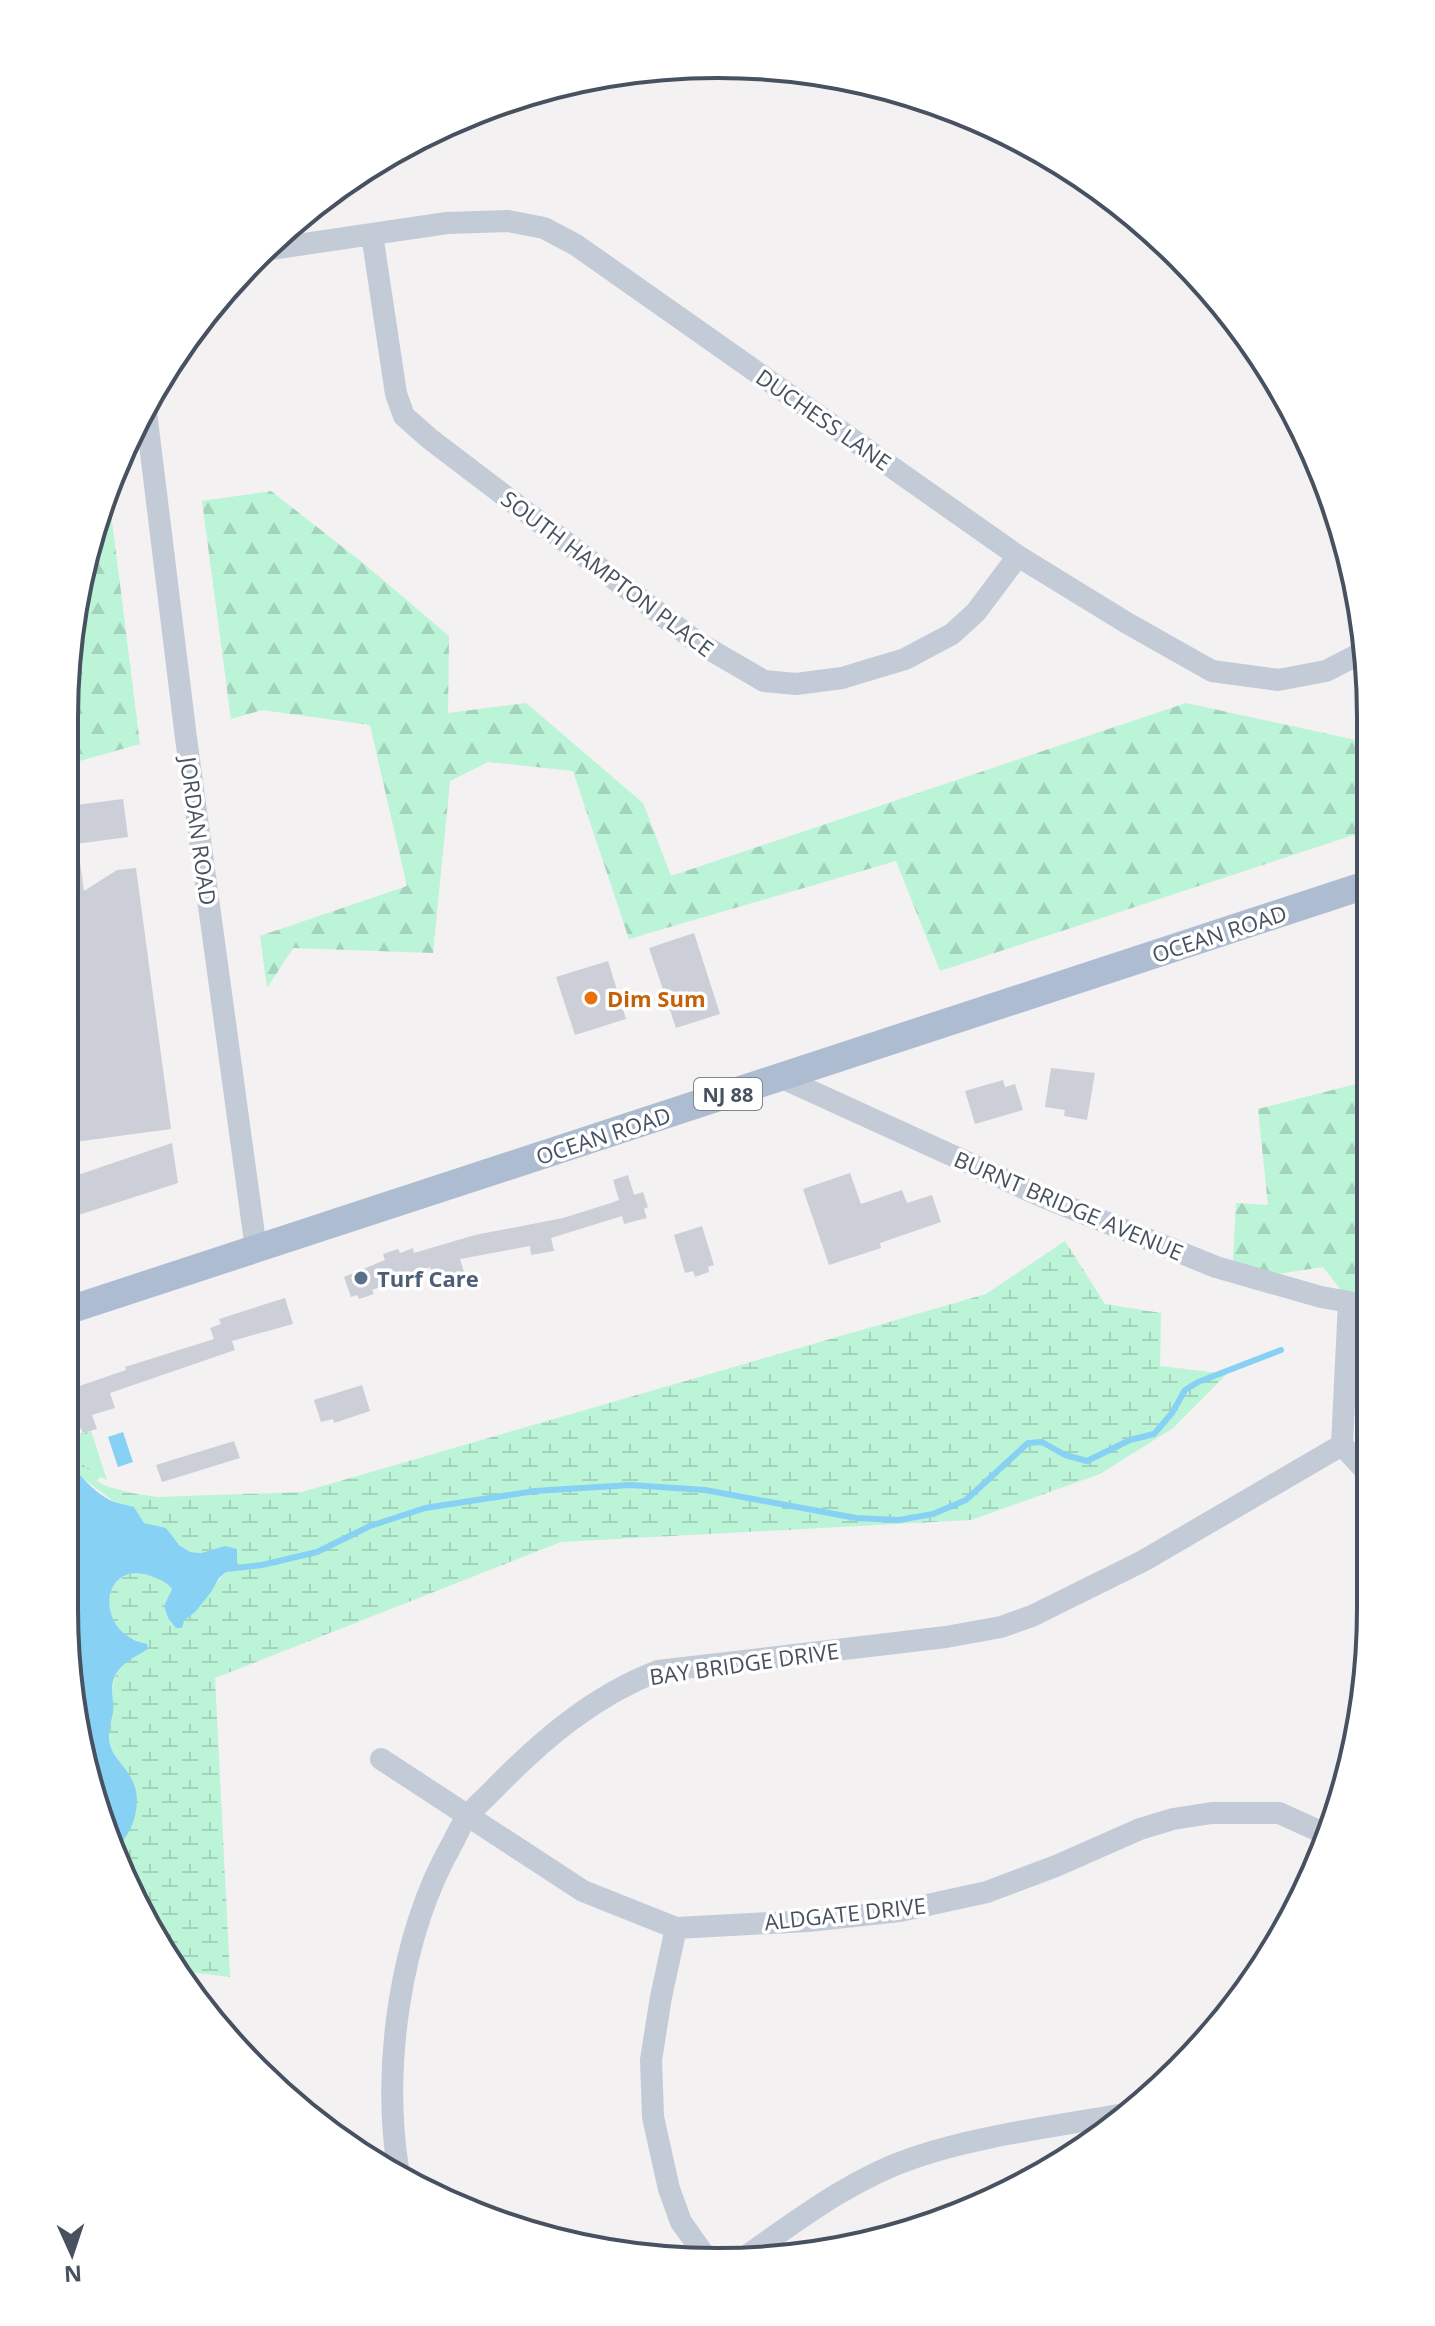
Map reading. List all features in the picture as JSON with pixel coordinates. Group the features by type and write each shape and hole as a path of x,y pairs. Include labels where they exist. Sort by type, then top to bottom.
{"main road":[{"name":"OCEAN ROAD","path":"78,1307 1357,888"}],"street":[{"name":"DUCHESS LANE","path":"285,247 447,223 508,221 544,228 576,245 1018,556 1212,671 1278,680 1326,671 1354,657"},
{"name":"SOUTH HAMPTON PLACE","path":"372,234 396,394 404,416 697,642 764,681 796,684 842,678 905,659 952,634 976,612 1018,556"},
{"name":"JORDAN ROAD","path":"148,428 186,738 256,1249"},
{"name":"BURNT BRIDGE AVENUE","path":"780,1077 1041,1196 1216,1267 1321,1297 1357,1303"},
{"path":"1357,1312 1342,1445 1357,1461"},
{"name":"BAY BRIDGE DRIVE","path":"397,2161 392,2076 404,1968 423,1904 467,1817 549,1736 626,1683 658,1671 946,1637 1001,1627 1032,1616 1143,1561 1342,1445"},
{"name":"ALDGATE DRIVE","path":"381,1759 583,1891 676,1928 808,1921 900,1911 987,1892 1140,1829 1173,1819 1212,1813 1279,1813 1317,1830"},
{"path":"676,1928 651,2060 653,2117 669,2189 681,2222 699,2248"},
{"path":"760,2247 825,2202 877,2173 912,2158 955,2145 1105,2117"}],"green space":[{"path":"271,491 363,563 449,636 448,713 526,703 643,803 671,876 1186,703 1357,740 1357,834 940,971 896,861 629,939 573,771 488,762 450,781 433,953 293,948 267,988 260,936 407,886 370,725 262,710 231,719 202,501"},
{"path":"111,515 140,744 78,761 83,634 90,593"},
{"path":"1357,1084 1357,1310 1323,1267 1232,1281 1236,1203 1268,1205 1258,1109"},
{"path":"1065,1241 1105,1304 1161,1313 1160,1366 1227,1374 1173,1428 1100,1474 971,1520 561,1542 215,1678 230,1977 192,1972 144,1891 123,1842 135,1785 111,1748 108,1734 113,1712 112,1689 124,1662 148,1648 147,1644 128,1637 118,1629 109,1606 110,1594 123,1576 135,1573 151,1576 172,1589 164,1606 168,1618 184,1621 229,1570 225,1546 201,1553 190,1552 179,1545 165,1528 144,1523 134,1507 114,1502 83,1478 78,1472 78,1458 97,1481 131,1493 158,1497 302,1492 986,1294"},
{"path":"91,1431 107,1480 100,1477 97,1481 78,1458 78,1434"}],"water":[{"path":"123,1432 133,1462 118,1467 108,1437"},
{"path":"78,1472 99,1493 114,1502 134,1507 144,1523 166,1528 179,1545 190,1552 201,1553 225,1546 237,1549 237,1563 219,1578 196,1611 184,1621 182,1628 176,1628 168,1618 164,1606 172,1589 163,1581 135,1573 123,1576 110,1594 112,1618 119,1629 147,1644 148,1649 120,1669 112,1688 109,1741 128,1772 137,1795 136,1812 122,1841 100,1774 83,1692 78,1608"}],"building":[{"path":"123,799 128,837 78,844 78,805"},
{"path":"78,848 84,891 117,870 136,868 171,1129 78,1142"},
{"path":"694,933 720,1014 676,1028 649,948"},
{"name":"Dim Sum","path":"608,961 626,1019 575,1035 556,977"},
{"path":"1051,1068 1095,1073 1087,1120 1064,1116 1065,1110 1045,1107"},
{"path":"1003,1080 1005,1087 1015,1084 1023,1110 975,1124 965,1091"},
{"path":"172,1143 178,1183 78,1215 78,1175"},
{"path":"850,1173 861,1204 902,1190 907,1203 932,1195 941,1222 880,1243 881,1248 829,1265 803,1189"},
{"path":"628,1175 634,1195 643,1192 648,1207 644,1209 647,1218 624,1224 622,1216 551,1238 554,1251 531,1255 530,1246 460,1259 464,1272 435,1280 430,1267 381,1284 372,1290 374,1294 359,1299 357,1295 351,1297 344,1277 385,1260 383,1254 413,1248 414,1253 475,1235 563,1218 611,1203 619,1200 613,1180"},
{"path":"702,1226 714,1265 708,1267 709,1272 695,1277 693,1271 685,1273 674,1235"},
{"path":"285,1298 293,1324 232,1341 235,1350 110,1393 115,1408 92,1415 97,1429 83,1433 78,1424 78,1387 126,1370 125,1367 214,1339 210,1328 221,1324 219,1319"},
{"path":"362,1385 370,1411 334,1423 333,1419 321,1422 314,1400"},
{"path":"234,1441 240,1458 162,1482 156,1465"}],"waterway":[{"path":"226,1569 262,1565 317,1552 370,1526 425,1508 535,1491 630,1485 705,1490 856,1518 899,1520 933,1514 966,1500 1028,1443 1042,1442 1065,1455 1087,1461 1130,1440 1154,1434 1172,1413 1185,1390 1198,1382 1281,1350"}],"place":[{"name":"Dim Sum","path":"591,998"},
{"name":"Turf Care","path":"361,1278"}]}
